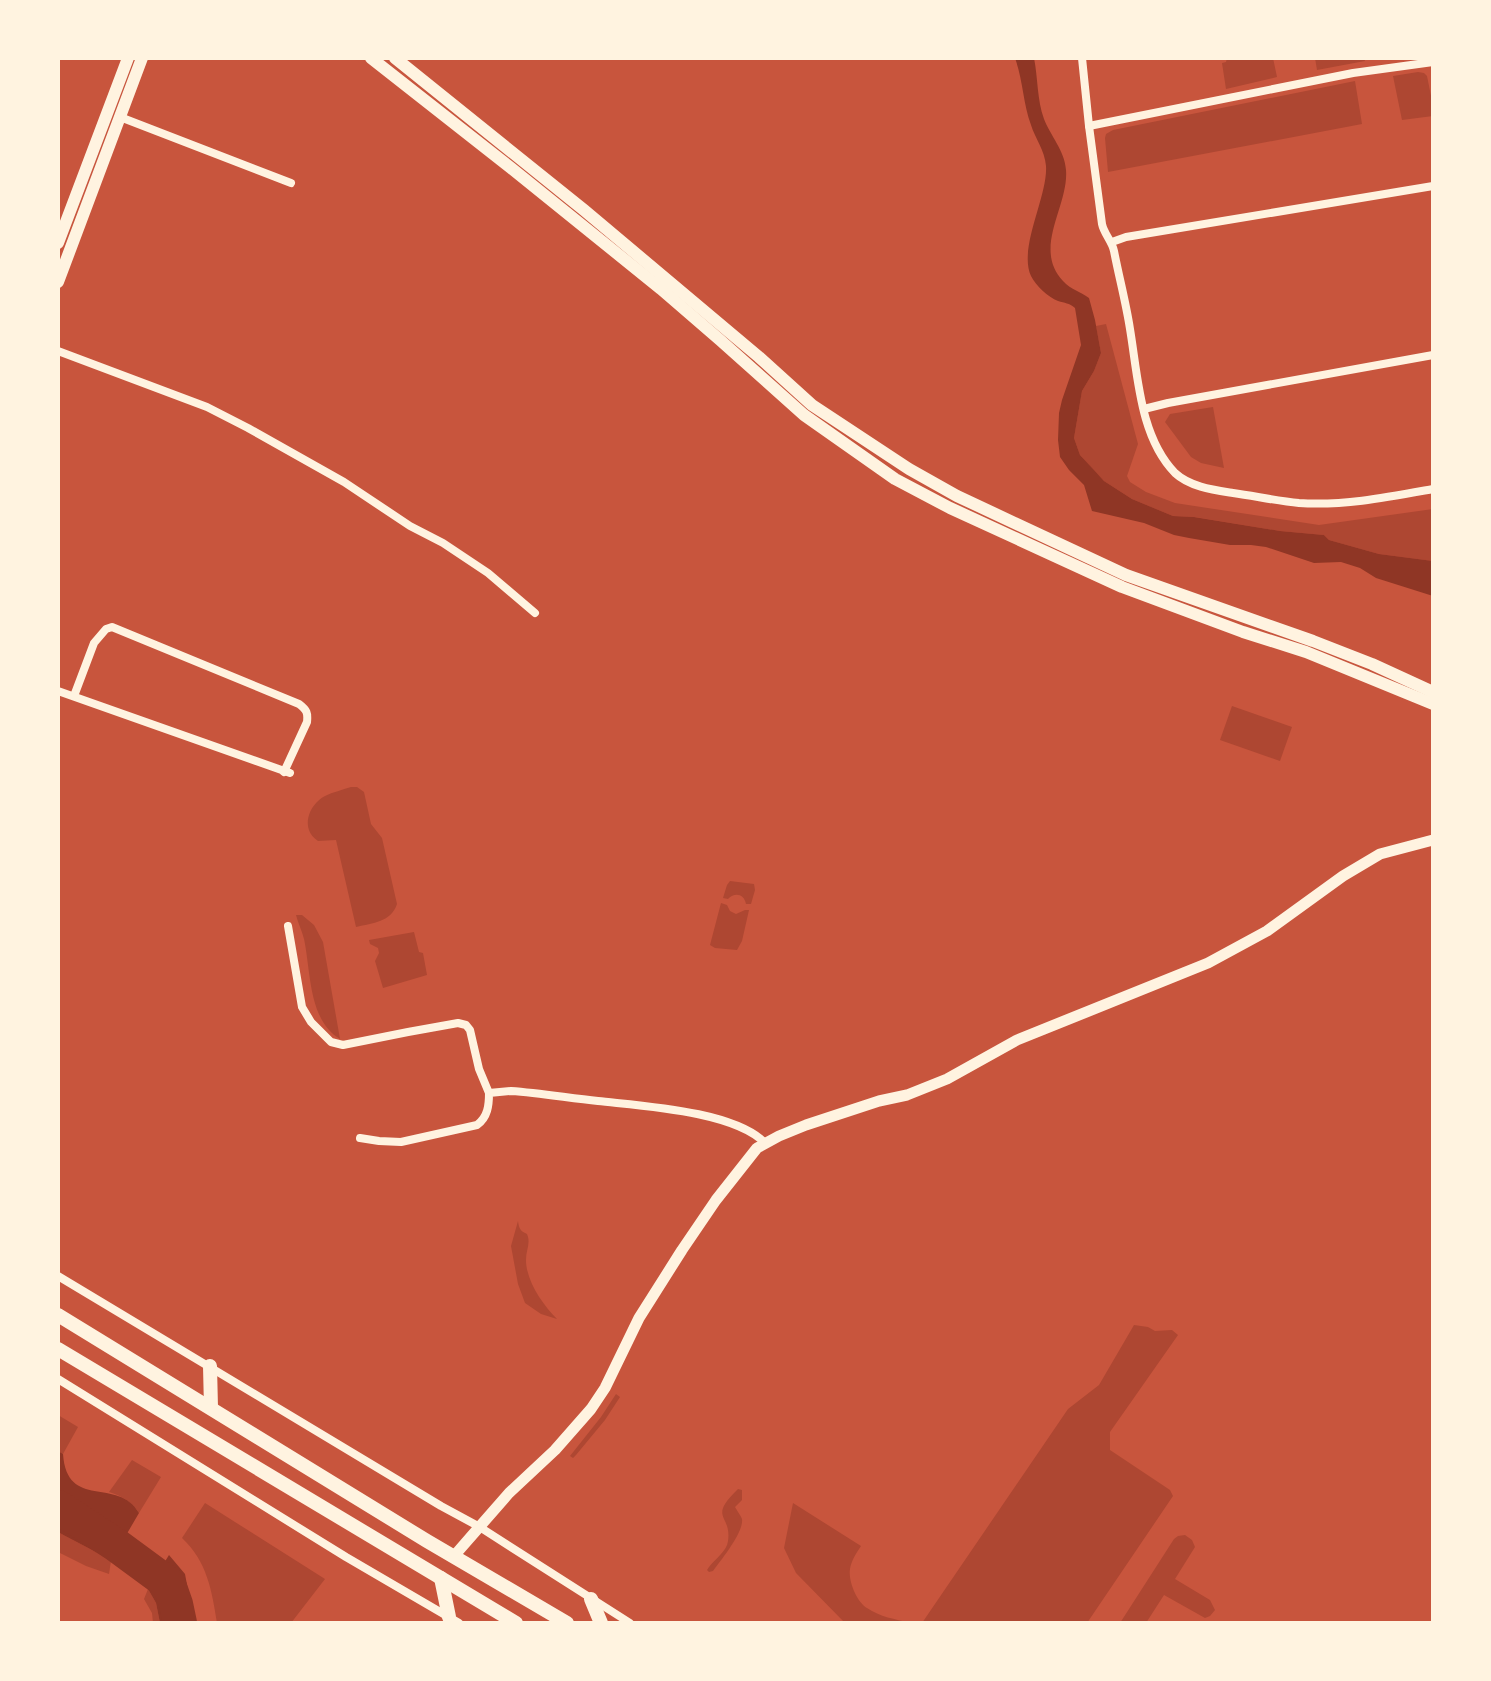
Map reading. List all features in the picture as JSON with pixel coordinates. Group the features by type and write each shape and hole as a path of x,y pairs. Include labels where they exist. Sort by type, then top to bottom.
{"main road":[{"path":"58,243 128,58"},
{"path":"58,282 142,58"},
{"path":"371,58 671,297 804,415 895,479 950,508 1122,587 1306,652 1433,704"},
{"path":"395,58 584,210 812,405 909,469 957,496 1126,575 1343,653 1433,692"},
{"path":"58,1315 567,1623"},
{"path":"58,1349 516,1623"},
{"path":"210,1366 211,1408"},
{"path":"441,1578 454,1620"},
{"path":"591,1599 601,1623"}],"street":[{"path":"1082,58 1103,230 1112,242 1149,429 1177,475 1204,487 1298,503 1335,503 1433,489"},
{"path":"1089,126 1353,73 1433,62"},
{"path":"120,117 291,183"},
{"path":"1112,242 1126,237 1433,186"},
{"path":"58,351 207,407 248,428 443,543 488,573 535,613"},
{"path":"1144,409 1433,355"},
{"path":"58,691 287,773 308,713 299,704 112,627 101,633 94,643 74,696"},
{"path":"454,1556 478,1526 555,1450 591,1409 639,1318 682,1250 748,1158 765,1143 806,1125 907,1095 947,1079 1029,1035 1208,963 1267,931 1343,876 1380,854 1433,840"},
{"path":"288,926 302,1007 311,1022 331,1042 343,1045 458,1023 470,1030 489,1093 489,1105 483,1120 477,1125 401,1142 360,1138"},
{"path":"489,1093 534,1093 689,1112 741,1127 765,1143"},
{"path":"58,1276 478,1526 630,1623"},
{"path":"58,1379 454,1620"}],"shaded area":[{"path":"1015,58 1034,58 1042,112 1065,163 1065,184 1051,241 1054,268 1066,284 1089,298 1101,353 1082,391 1074,438 1080,455 1104,481 1132,499 1173,516 1324,535 1329,540 1379,554 1433,561 1433,596 1376,578 1360,568 1341,562 1314,563 1266,547 1230,545 1174,535 1144,523 1092,511 1084,485 1060,457 1059,413 1081,345 1075,308 1043,291 1031,276 1028,264 1046,166 1028,117"},
{"path":"1227,58 1273,58 1277,77 1226,89 1222,63"},
{"path":"1315,58 1364,58 1365,61 1317,70"},
{"path":"1418,72 1427,76 1433,116 1402,120 1393,76"},
{"path":"1355,81 1362,124 1108,172 1105,138 1113,130"},
{"path":"1106,324 1138,444 1127,476 1130,482 1175,503 1319,525 1433,509 1433,561 1379,554 1329,540 1324,535 1173,516 1132,499 1104,481 1080,455 1074,438 1082,391 1101,353 1096,326"},
{"path":"1213,407 1224,468 1201,463 1191,457 1165,422 1170,414"},
{"path":"1232,706 1292,727 1280,761 1220,740"},
{"path":"351,787 364,792 371,824 382,838 397,904 386,918 356,927 336,840 318,841 312,836 308,824 308,817 319,800"},
{"path":"730,881 754,884 751,904 746,904 739,895 723,898"},
{"path":"721,903 736,914 749,910 737,950 710,945"},
{"path":"296,915 302,915 314,925 323,942 340,1039 330,1031 316,1007 304,939"},
{"path":"414,932 419,952 423,953 427,975 383,988 375,961 378,948 369,940"},
{"path":"518,1221 520,1229 528,1237 526,1260 532,1284 557,1319 541,1314 525,1303 511,1246"},
{"path":"1134,1325 1155,1331 1172,1330 1178,1335 1110,1432 1110,1450 1170,1490 1173,1496 1087,1623 922,1623 1068,1409 1099,1385"},
{"path":"616,1394 620,1397 605,1420 576,1455 573,1458 570,1456 601,1417"},
{"path":"58,1415 78,1427 63,1454 58,1451"},
{"path":"58,1451 63,1454 67,1471 74,1482 83,1488 119,1496 130,1502 139,1513 111,1561 58,1532"},
{"path":"132,1460 161,1477 139,1513 126,1500 109,1492"},
{"path":"738,1489 742,1490 742,1500 735,1507 742,1525 731,1546 713,1571 709,1572 707,1570 727,1545 728,1532 722,1512"},
{"path":"205,1503 325,1579 291,1623 217,1623 203,1567 182,1538"},
{"path":"793,1503 861,1546 852,1563 850,1579 863,1605 882,1616 910,1623 845,1623 796,1573 784,1548"},
{"path":"58,1532 111,1561 109,1574 58,1552"},
{"path":"1185,1535 1195,1547 1175,1579 1210,1600 1215,1610 1205,1618 1164,1595 1146,1623 1120,1623 1174,1539"},
{"path":"169,1555 185,1574 194,1623 160,1623 156,1603 148,1589"},
{"path":"148,1589 156,1603 160,1623 153,1623 152,1613 144,1599"}],"waterway":[{"path":"58,1507 169,1584 180,1623"}]}
